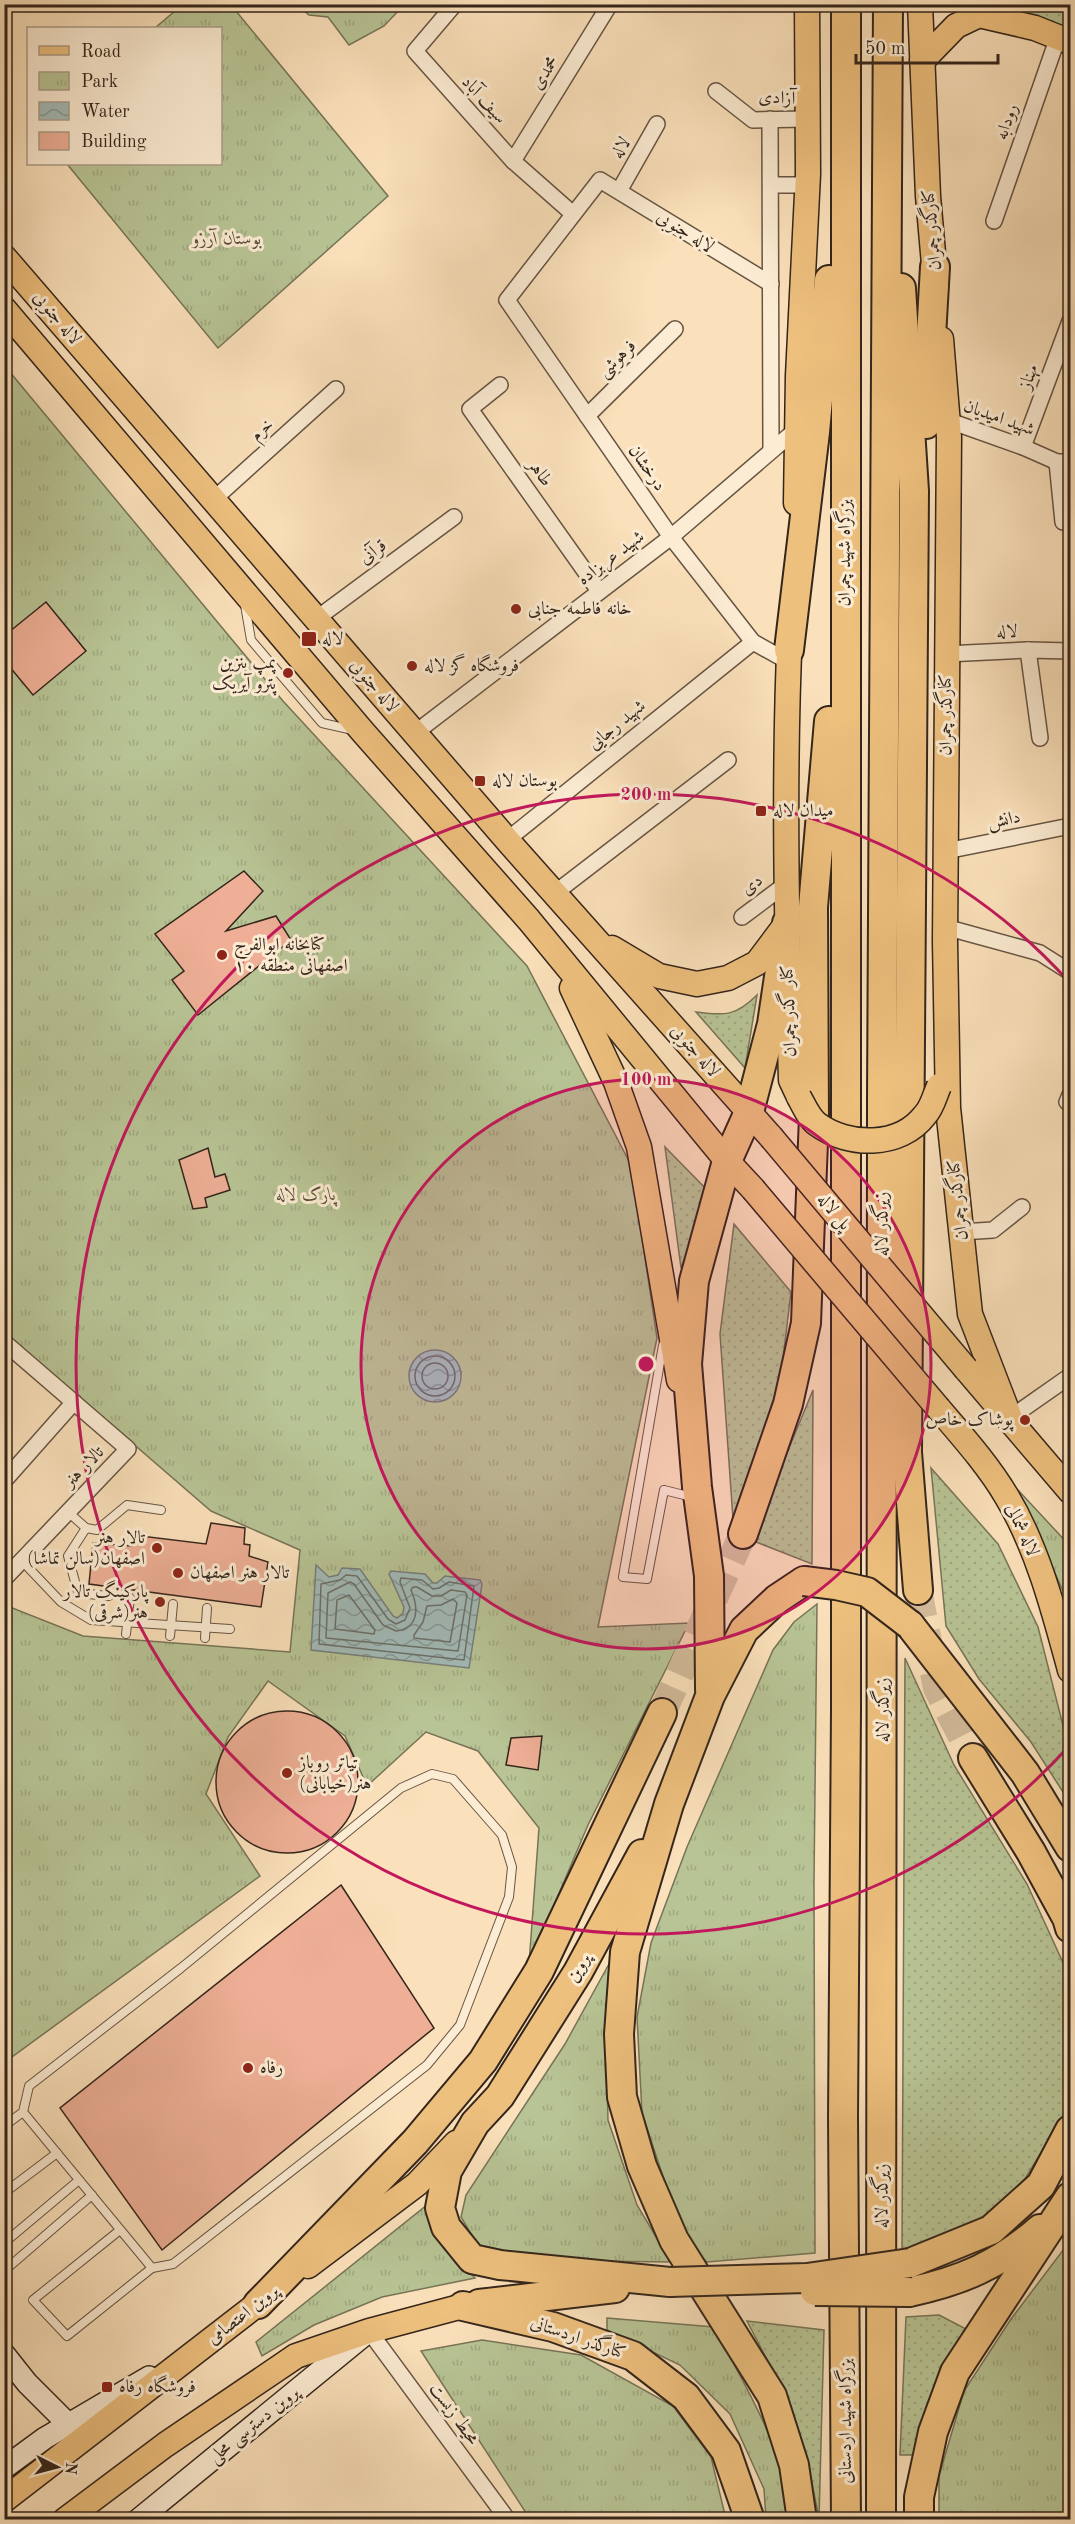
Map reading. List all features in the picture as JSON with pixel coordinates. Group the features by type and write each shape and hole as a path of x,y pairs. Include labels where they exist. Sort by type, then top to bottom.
{"highway":[{"name":"بزرگراه شهید چمران","path":"846,4 846,1101"},
{"path":"888,4 887,134 904,318 914,491 907,1452 918,1590"},
{"name":"زیرگذر لاله","path":"882,2322 882,1099 887,134"},
{"path":"774,651 815,432 827,295 845,138"},
{"path":"913,663 935,267"},
{"path":"743,1534 788,1404 806,1323 814,1116 813,907 845,528"},
{"path":"710,1696 709,1576 698,1493 687,1364 694,1281 727,1161 749,1112 772,1024 787,923"},
{"name":"زیرگذر لاله","path":"846,1101 843,2107 846,2322"},
{"path":"802,2520 794,2465 772,2396 674,2240 642,2166 622,2097 619,2034 625,1952 669,1804 710,1696 744,1630 777,1599 804,1581 867,1592 910,1625 1025,1773 1071,1847"},
{"path":"258,2304 415,2142 483,2061 539,1971 662,1713"},
{"path":"973,1758 1031,1852 1071,1928"},
{"name":"پروین","path":"669,1804 578,1972 500,2096 475,2123 447,2171 440,2208 446,2227 472,2259 500,2265 670,2282"},
{"path":"463,2306 670,2282 807,2278 910,2264 991,2230 1041,2185 1071,2130"},
{"path":"751,2281 804,2291 909,2292 944,2284 980,2271 1019,2247 1067,2202"},
{"path":"919,2520 919,2497 933,2432 956,2372 1067,2202"},
{"name":"کنارگذر اردستانی","path":"463,2306 553,2327 633,2356 686,2397 726,2451 750,2520"},
{"name":"بزرگراه شهید اردستانی","path":"846,2322 846,2520"},
{"name":"بزرگراه شهید اردستانی","path":"881,2520 882,2322"}],"main road":[{"path":"593,938 659,976 697,984 728,978 757,963 787,923 786,769 774,651 797,429 807,185 807,4"},
{"name":"کنارگذر چمران","path":"920,4 928,196 947,420 945,927 948,1108 970,1314 1010,1418"},
{"path":"972,4 995,19"},
{"path":"922,61 956,26 979,15 1035,28 1064,40"},
{"name":"لاله جنوبی","path":"8,271 213,500 507,840 771,1137"},
{"name":"لاله جنوبی","path":"4,309 363,732 550,946 727,1161 939,1409"},
{"path":"26,335 26,326 32,320 44,320 166,463 182,465"},
{"name":"کنار گذر چمران","path":"787,923 791,1080 815,1122 833,1134 855,1141 879,1141 906,1132 926,1115 939,1086 947,1032"},
{"path":"550,946 616,1082 639,1147 698,1493"},
{"name":"پل لاله","path":"771,1137 1010,1418"},
{"name":"لاله شمالی","path":"939,1409 977,1454 1007,1497 1038,1565 1071,1670"},
{"path":"1010,1418 1071,1491"},
{"name":"پروین اعتصامی","path":"4,2500 417,2184 475,2123"},
{"path":"65,2520 165,2445 296,2356 369,2331 463,2306"},
{"name":"پروین دسترسی محلی","path":"138,2520 369,2331"},
{"path":"4,2468 45,2438 202,2347"},
{"path":"4,2354 27,2383 68,2424"}],"street":[{"name":"سیف آباد","path":"455,4 415,51 513,161 573,214"},
{"name":"محمدی","path":"513,161 610,4"},
{"name":"رودابه","path":"994,221 1064,40"},
{"name":"آزادی","path":"716,91 753,120 808,119"},
{"path":"770,119 771,449"},
{"name":"لاله","path":"619,191 657,124"},
{"name":"لاله جنوبی","path":"573,214 600,180 771,284"},
{"path":"771,185 807,185"},
{"name":"درخشان","path":"573,214 507,300 671,537 774,651"},
{"name":"مهناز","path":"1023,447 1071,321"},
{"name":"فرهوشی","path":"587,416 675,329"},
{"name":"طاهر","path":"500,385 470,409 599,591"},
{"name":"خرم","path":"213,500 336,389"},
{"name":"شهید امیدیان","path":"947,420 1064,462"},
{"name":"شهید عربزاده","path":"415,733 671,537 797,429"},
{"path":"1063,522 1064,462"},
{"name":"قرآنی","path":"316,619 454,517"},
{"path":"1028,650 1040,738"},
{"name":"لاله","path":"946,654 1028,650 1071,651"},
{"name":"شهید رجایی","path":"507,840 774,651"},
{"path":"555,893 728,760"},
{"name":"دانش","path":"946,851 1071,826"},
{"name":"دی","path":"742,917 786,884"},
{"path":"945,927 1040,953 1071,972"},
{"path":"961,1232 993,1230 1022,1207"},
{"name":"تالار هنر","path":"4,1342 128,1449 4,1579"},
{"path":"1010,1418 1071,1376"},
{"path":"4,1481 74,1402"},
{"name":"محیط زیست","path":"369,2331 508,2520"}],"lane":[{"path":"668,1317 623,1577 647,1579 664,1490 698,1493"},
{"path":"68,1512 86,1528 98,1530 127,1505 162,1510"},
{"path":"86,1528 68,1556 77,1588 88,1594 109,1596"},
{"path":"22,1561 61,1602 91,1620 230,1629"},
{"path":"126,1634 130,1598"},
{"path":"170,1636 174,1604"},
{"path":"205,1638 207,1608"},
{"path":"4,2126 22,2112 29,2086 181,1968 401,1788 432,1774 453,1779 502,1835 512,1867 509,1897 460,2025 418,2073 173,2264 152,2268 67,2336 33,2300 120,2230"},
{"path":"22,2112 152,2268"},
{"path":"4,2193 57,2153"},
{"path":"4,2243 79,2180"},
{"path":"4,2271 92,2195"}],"green space":[{"name":"بوستان آرزو","path":"182,5 231,5 388,196 218,348 68,165 222,165 222,27 156,27"},
{"path":"297,5 404,5 384,26 349,45 328,17 309,15"},
{"path":"995,5 1070,5 1070,33"},
{"name":"پارک لاله","path":"4,365 283,701 527,966 631,1165 657,1338 598,1627 689,1623 588,1825 529,1964 539,1828 478,1751 426,1732 367,1786 345,1736 268,1681 228,1737 206,1794 260,1876 5,2062 5,1605 83,1636 290,1652 300,1550 211,1511 5,1333"},
{"path":"757,995 745,1068 696,1012 730,1013 743,1007"},
{"path":"665,1147 709,1192 681,1268"},
{"path":"734,1224 791,1292 781,1375 758,1450 733,1519 720,1334"},
{"path":"813,1390 812,1564 751,1540"},
{"path":"931,1468 998,1544 1038,1627 1070,1753 1070,1803 1031,1742 979,1679 946,1626"},
{"path":"1018,1490 1070,1546 1070,1607"},
{"path":"817,1604 814,1883 815,2253 707,2262 684,2240 642,2113 637,2017 651,1943 687,1847 773,1650 794,1622"},
{"path":"905,1658 954,1765 1027,1884 1070,1978 1070,2090 1062,2118 1025,2179 990,2215 941,2239 902,2251"},
{"path":"615,1953 606,2025 608,2120 637,2205 671,2262 590,2261 482,2252 461,2217 466,2195 565,2044"},
{"path":"427,2205 455,2257 475,2278 382,2297 314,2325 262,2356 256,2342"},
{"path":"1070,2241 1070,2519 939,2519 939,2476 964,2391 1011,2319"},
{"path":"939,2315 968,2330 915,2455 900,2455 906,2317"},
{"path":"607,2318 714,2327 751,2396 773,2444 781,2468 789,2519 766,2519 764,2489 730,2414 680,2365 607,2330"},
{"path":"747,2321 824,2330 819,2519 810,2473 789,2402"},
{"path":"482,2340 581,2355 673,2406 711,2457 726,2519 530,2519 421,2351"}],"water":[{"path":"430,1350 440,1350 454,1357 461,1376 454,1395 440,1402 430,1402 420,1398 413,1391 409,1381 409,1371 413,1361 420,1354"},
{"path":"316,1565 329,1577 338,1575 342,1568 360,1569 393,1616 397,1618 403,1613 404,1607 389,1574 391,1571 425,1574 433,1583 437,1583 445,1576 480,1580 482,1584 469,1668 311,1650"}],"building":[{"path":"46,602 86,651 33,695 4,660 4,636"},
{"name":"کتابخانه ابوالفرج اصفهانی منطقه ۱۰","path":"244,871 263,891 226,931 276,916 291,940 198,1015 172,980 184,971 155,934"},
{"path":"208,1148 215,1177 225,1174 230,1190 205,1198 207,1207 193,1209 179,1160"},
{"name":"تالار هنر اصفهان","path":"211,1523 245,1528 244,1544 250,1545 249,1556 268,1562 261,1607 89,1584 93,1543 132,1546 133,1535 206,1544"},
{"name":"تیاتر روباز هنر(خیابانی)","path":"287,1711 314,1716 337,1732 353,1755 358,1782 353,1809 337,1832 314,1848 287,1853 260,1848 237,1832 221,1809 216,1782 221,1755 237,1732 260,1716"},
{"path":"542,1736 538,1770 506,1765 511,1738"},
{"name":"رفاه","path":"341,1885 434,2028 162,2250 60,2108"}],"tunnel":[{"path":"662,1713 743,1534"},
{"path":"918,1590 937,1688 973,1758"}],"place":[{"name":"خانه فاطمه جنابی","path":"516,609"},
{"name":"لاله","path":"309,639"},
{"name":"فروشگاه گز لاله","path":"412,666"},
{"name":"پمپ بنزین پترو آیریک","path":"288,673"},
{"name":"بوستان لاله","path":"480,781"},
{"name":"میدان لاله","path":"761,811"},
{"name":"کتابخانه ابوالفرج اصفهانی منطقه ۱۰","path":"222,955"},
{"name":"پوشاک خاص","path":"1025,1420"},
{"name":"تالار هنر اصفهان(سالن تماشا)","path":"157,1548"},
{"name":"تالار هنر اصفهان","path":"178,1573"},
{"name":"پارکینگ تالار هنر(شرقی)","path":"160,1602"},
{"name":"تیاتر روباز هنر(خیابانی)","path":"287,1773"},
{"name":"رفاه","path":"248,2068"},
{"name":"فروشگاه رفاه","path":"107,2387"}]}
